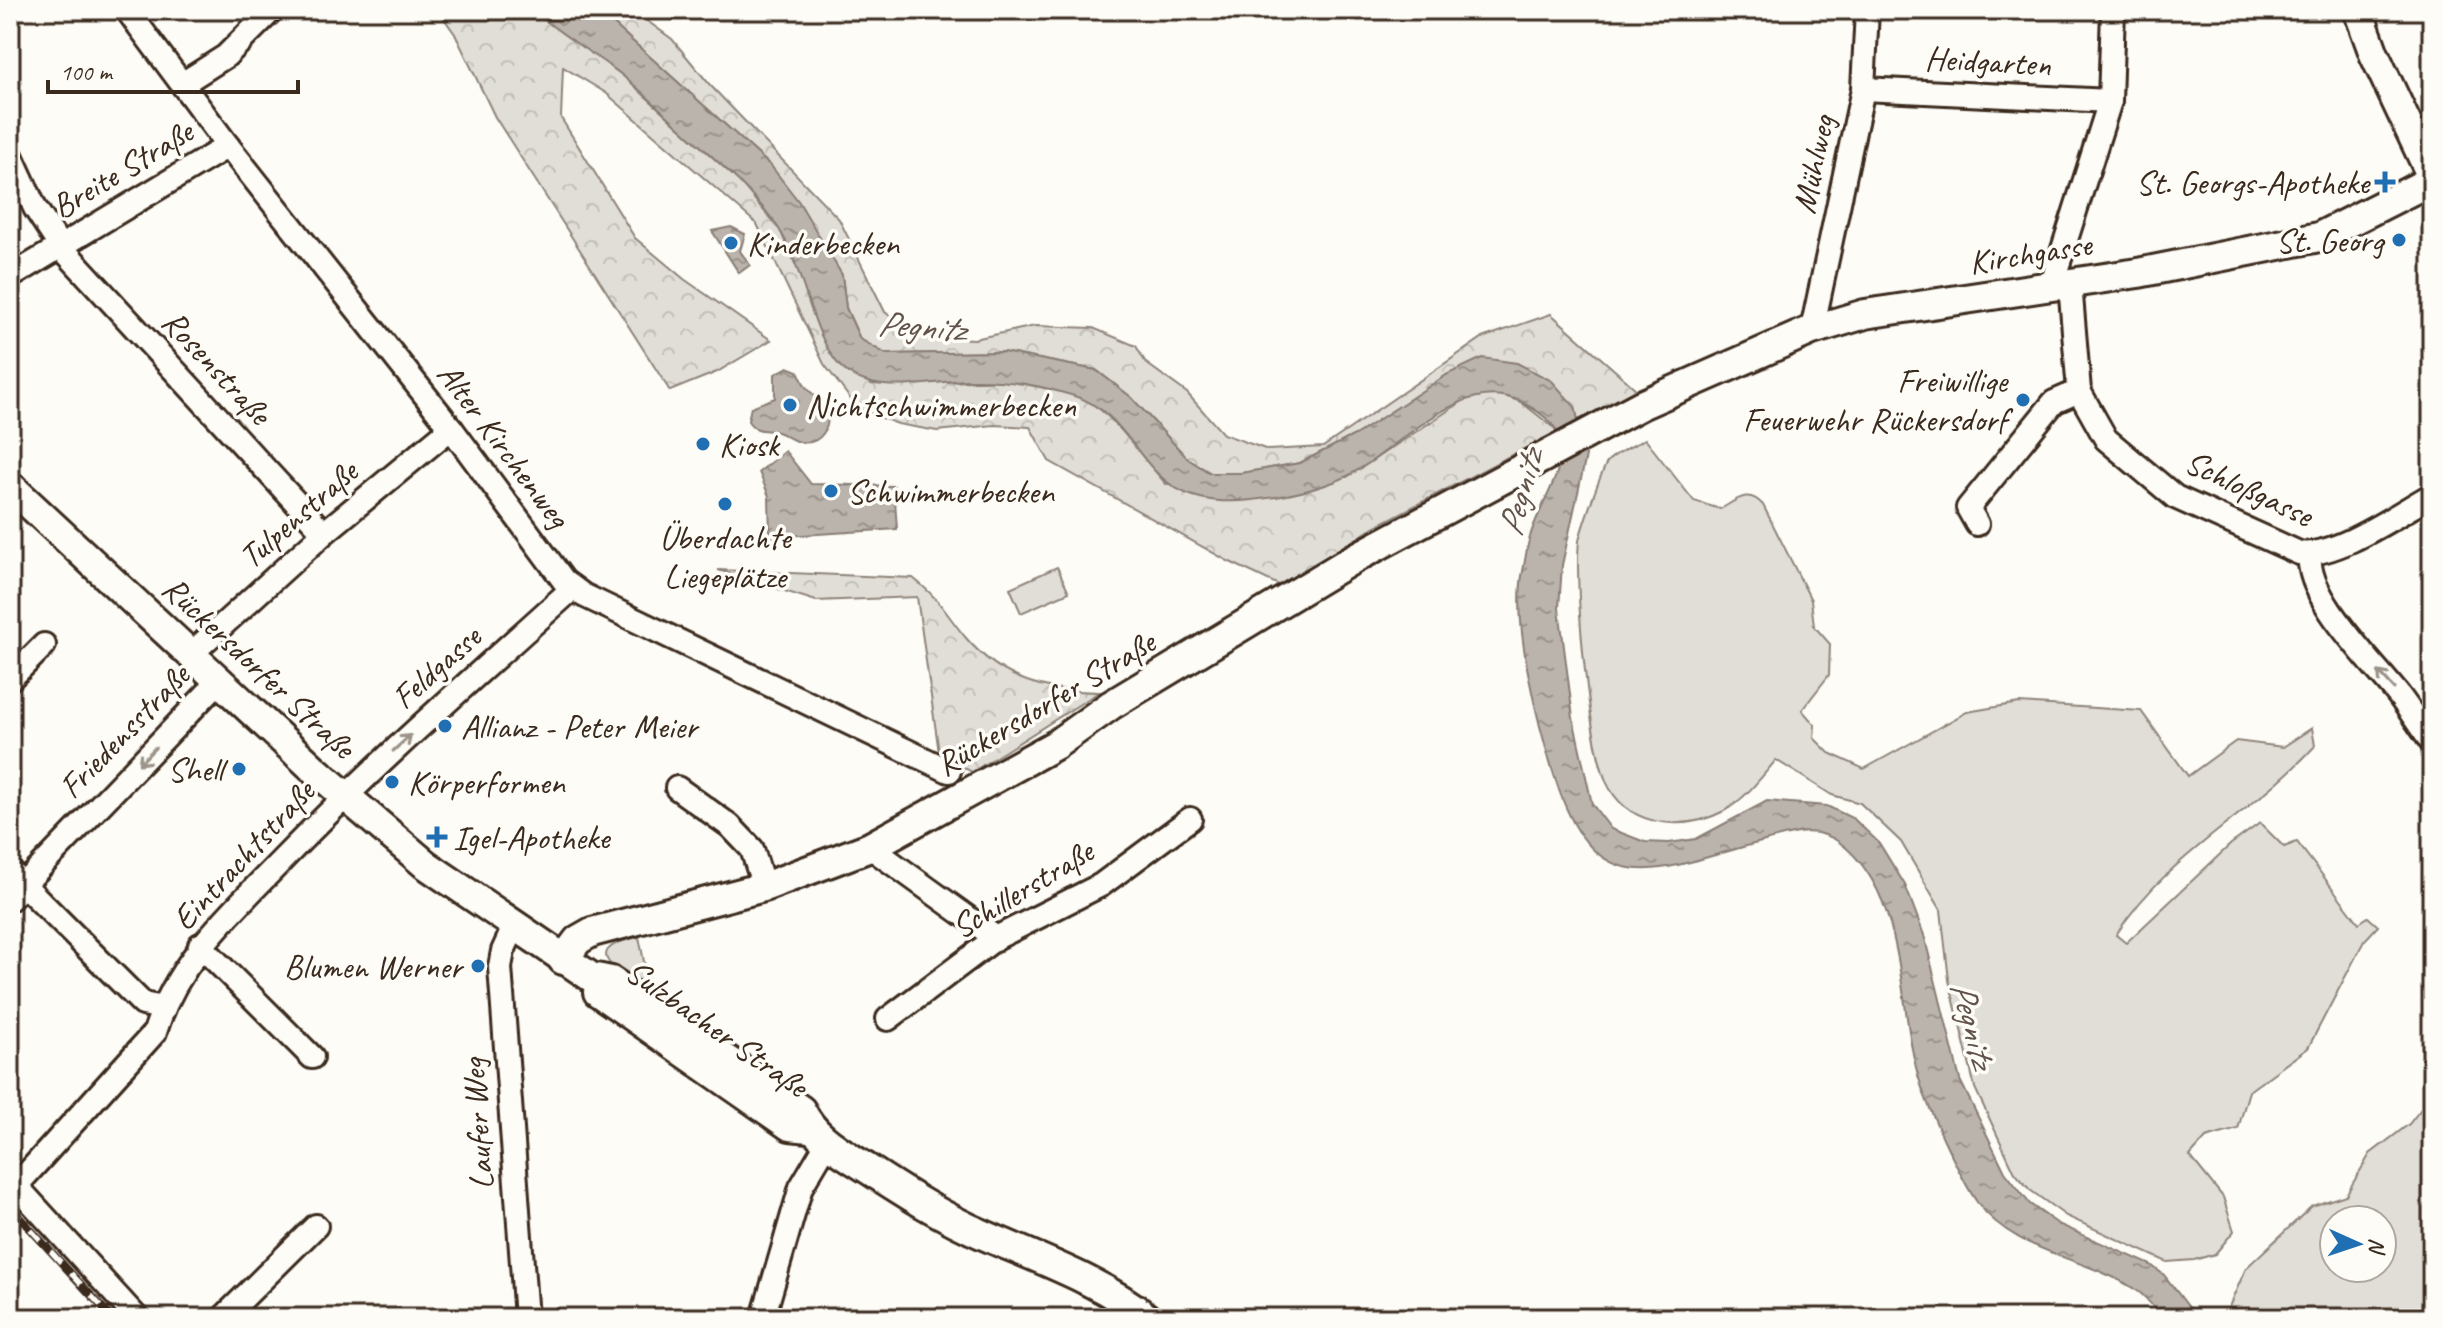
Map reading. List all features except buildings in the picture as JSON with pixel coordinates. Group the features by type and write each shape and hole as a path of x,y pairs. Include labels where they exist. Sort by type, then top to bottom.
{"main road":[{"path":"2358,10 2374,54 2432,178"},
{"name":"Kirchgasse","path":"1397,536 1641,405 1812,330 1865,314 2060,286 2319,237 2432,178"},
{"name":"Rückersdorfer Straße","path":"10,486 345,796 425,864 563,960 578,940 592,932 764,887 870,847 1055,745 1111,705 1353,559 1397,536"},
{"name":"Sulzbacher Straße","path":"563,960 591,977 600,996 790,1126 818,1135 912,1198 984,1235 1023,1250 1147,1318"},
{"name":"Sulzbacher Straße","path":"984,1235 1010,1258 1124,1318"}],"street":[{"name":"Alter Kirchenweg","path":"127,10 228,146 573,588 949,771"},
{"path":"182,84 226,56 272,10"},
{"name":"Mühlweg","path":"1812,330 1863,89 1867,10"},
{"path":"2060,286 2110,101 2113,10"},
{"name":"Heidgarten","path":"1863,89 2110,101"},
{"name":"Breite Straße","path":"10,277 228,146"},
{"name":"Rosenstraße","path":"10,153 35,208 60,246 324,533"},
{"name":"Schloßgasse","path":"2060,286 2079,391 2106,439 2175,497 2299,553 2310,554 2335,547 2432,495"},
{"path":"1977,524 1968,508 2054,402 2079,391"},
{"name":"Tulpenstraße","path":"192,653 324,533 451,428"},
{"path":"2310,554 2308,570 2349,638 2400,696 2432,743"},
{"name":"Feldgasse","path":"345,796 573,588"},
{"path":"10,679 44,645"},
{"name":"Friedensstraße","path":"15,885 221,679"},
{"path":"677,788 730,826 752,849 764,887"},
{"name":"Eintrachtstraße","path":"13,1183 155,1032 163,1008 200,945 345,796"},
{"name":"Schillerstraße","path":"888,1019 996,938 1101,885 1190,819"},
{"path":"870,847 996,938"},
{"path":"15,885 143,1004 163,1008"},
{"name":"Laufer Weg","path":"514,927 500,967 526,1318"},
{"path":"200,945 312,1057"},
{"path":"763,1318 818,1135"},
{"path":"13,1183 137,1318"},
{"path":"223,1318 316,1226"}],"green space":[{"path":"438,10 533,10 622,75 740,182 780,230 801,277 871,384 1008,381 1061,389 1085,399 1106,415 1166,484 1347,477 1472,395 1500,394 1521,402 1558,431 1374,527 1283,587 1228,561 1049,461 1030,427 994,425 937,431 898,424 858,409 824,364 757,224 606,93 563,67 561,118 635,238 684,279 771,340 717,372 670,391 495,117 455,34"},
{"path":"598,10 632,10 672,39 710,85 839,219 885,312 916,336 974,339 1035,326 1093,328 1136,346 1146,363 1187,393 1223,434 1268,450 1323,447 1482,338 1551,314 1637,390 1578,421 1575,407 1448,374 1357,434 1300,463 1241,473 1211,473 1188,459 1131,397 1096,370 1003,352 886,354 860,339 846,308 842,275 771,166"},
{"path":"1645,439 1694,501 1720,509 1736,500 1752,497 1763,505 1811,600 1814,626 1830,644 1829,675 1802,710 1815,725 1814,738 1829,753 1864,769 1967,712 2019,703 2141,711 2188,776 2236,741 2283,747 2312,728 2315,746 2265,793 2159,881 2116,935 2126,943 2231,844 2260,823 2284,847 2297,842 2359,923 2368,917 2378,926 2364,941 2308,1048 2249,1091 2238,1129 2206,1138 2190,1156 2223,1197 2234,1231 2215,1254 2194,1260 2167,1262 2066,1216 2030,1190 2015,1173 1975,1088 1949,980 1941,910 1901,842 1860,803 1832,795 1776,760 1731,807 1693,821 1661,822 1646,818 1632,812 1610,789 1596,742 1585,668 1579,593 1579,541 1608,461"},
{"path":"1057,567 1069,592 1021,613 1010,588"},
{"path":"718,570 913,578 937,600 980,653 1010,674 1043,686 1099,692 972,772 939,753 917,597 816,601"},
{"path":"639,937 648,981 637,984 609,963 606,956 613,946"},
{"path":"2432,1095 2432,1318 2224,1318 2246,1268 2312,1206 2318,1204 2318,1284 2398,1284 2398,1204 2318,1204 2346,1195 2370,1154 2409,1124"}],"water":[{"path":"533,10 598,10 771,166 799,202 842,275 846,308 860,339 886,354 1003,352 1096,370 1131,397 1188,459 1210,473 1241,473 1300,463 1357,434 1448,374 1482,358 1517,363 1552,381 1575,407 1586,456 1562,565 1559,608 1573,718 1592,804 1611,829 1645,842 1669,843 1696,839 1767,801 1827,806 1854,819 1879,843 1905,885 1924,935 1960,1080 2005,1172 2030,1204 2058,1224 2151,1265 2164,1275 2197,1318 2162,1318 2136,1290 2010,1233 1977,1202 1946,1145 1921,1085 1890,922 1878,892 1862,865 1839,842 1821,834 1803,832 1666,867 1639,869 1614,864 1592,849 1573,822 1556,781 1542,734 1524,650 1520,598 1527,547 1556,476 1561,451 1558,432 1540,413 1523,403 1499,396 1476,397 1452,406 1341,479 1275,497 1213,500 1184,493 1163,479 1115,423 1096,406 1071,395 994,381 968,380 903,386 870,383 842,368 832,355 815,321 786,242 757,200 636,86"},
{"name":"Kinderbecken","path":"731,227 745,234 740,251 750,265 739,273 712,231"},
{"name":"Nichtschwimmerbecken","path":"788,367 798,371 805,386 827,409 826,428 814,441 797,441 777,432 758,429 748,421 751,407 775,398 775,374"},
{"name":"Schwimmerbecken","path":"785,451 811,484 894,486 897,529 770,537 769,496 759,472"}],"railway":[{"path":"10,1207 112,1318"}],"place":[{"name":"St. Georgs-Apotheke","path":"2385,182"},
{"name":"St. Georg","path":"2399,240"},
{"name":"Kinderbecken","path":"731,243"},
{"name":"Freiwillige Feuerwehr Rückersdorf","path":"2023,400"},
{"name":"Nichtschwimmerbecken","path":"790,405"},
{"name":"Kiosk","path":"703,444"},
{"name":"Schwimmerbecken","path":"831,491"},
{"name":"Überdachte Liegeplätze","path":"725,504"},
{"name":"Allianz - Peter Meier","path":"445,726"},
{"name":"Shell","path":"239,769"},
{"name":"Körperformen","path":"392,782"},
{"name":"Igel-Apotheke","path":"437,837"},
{"name":"Blumen Werner","path":"478,966"}],"water label":[{"name":"Pegnitz","path":"921,326"},
{"name":"Pegnitz","path":"1520,493"},
{"name":"Pegnitz","path":"1973,1024"}]}
